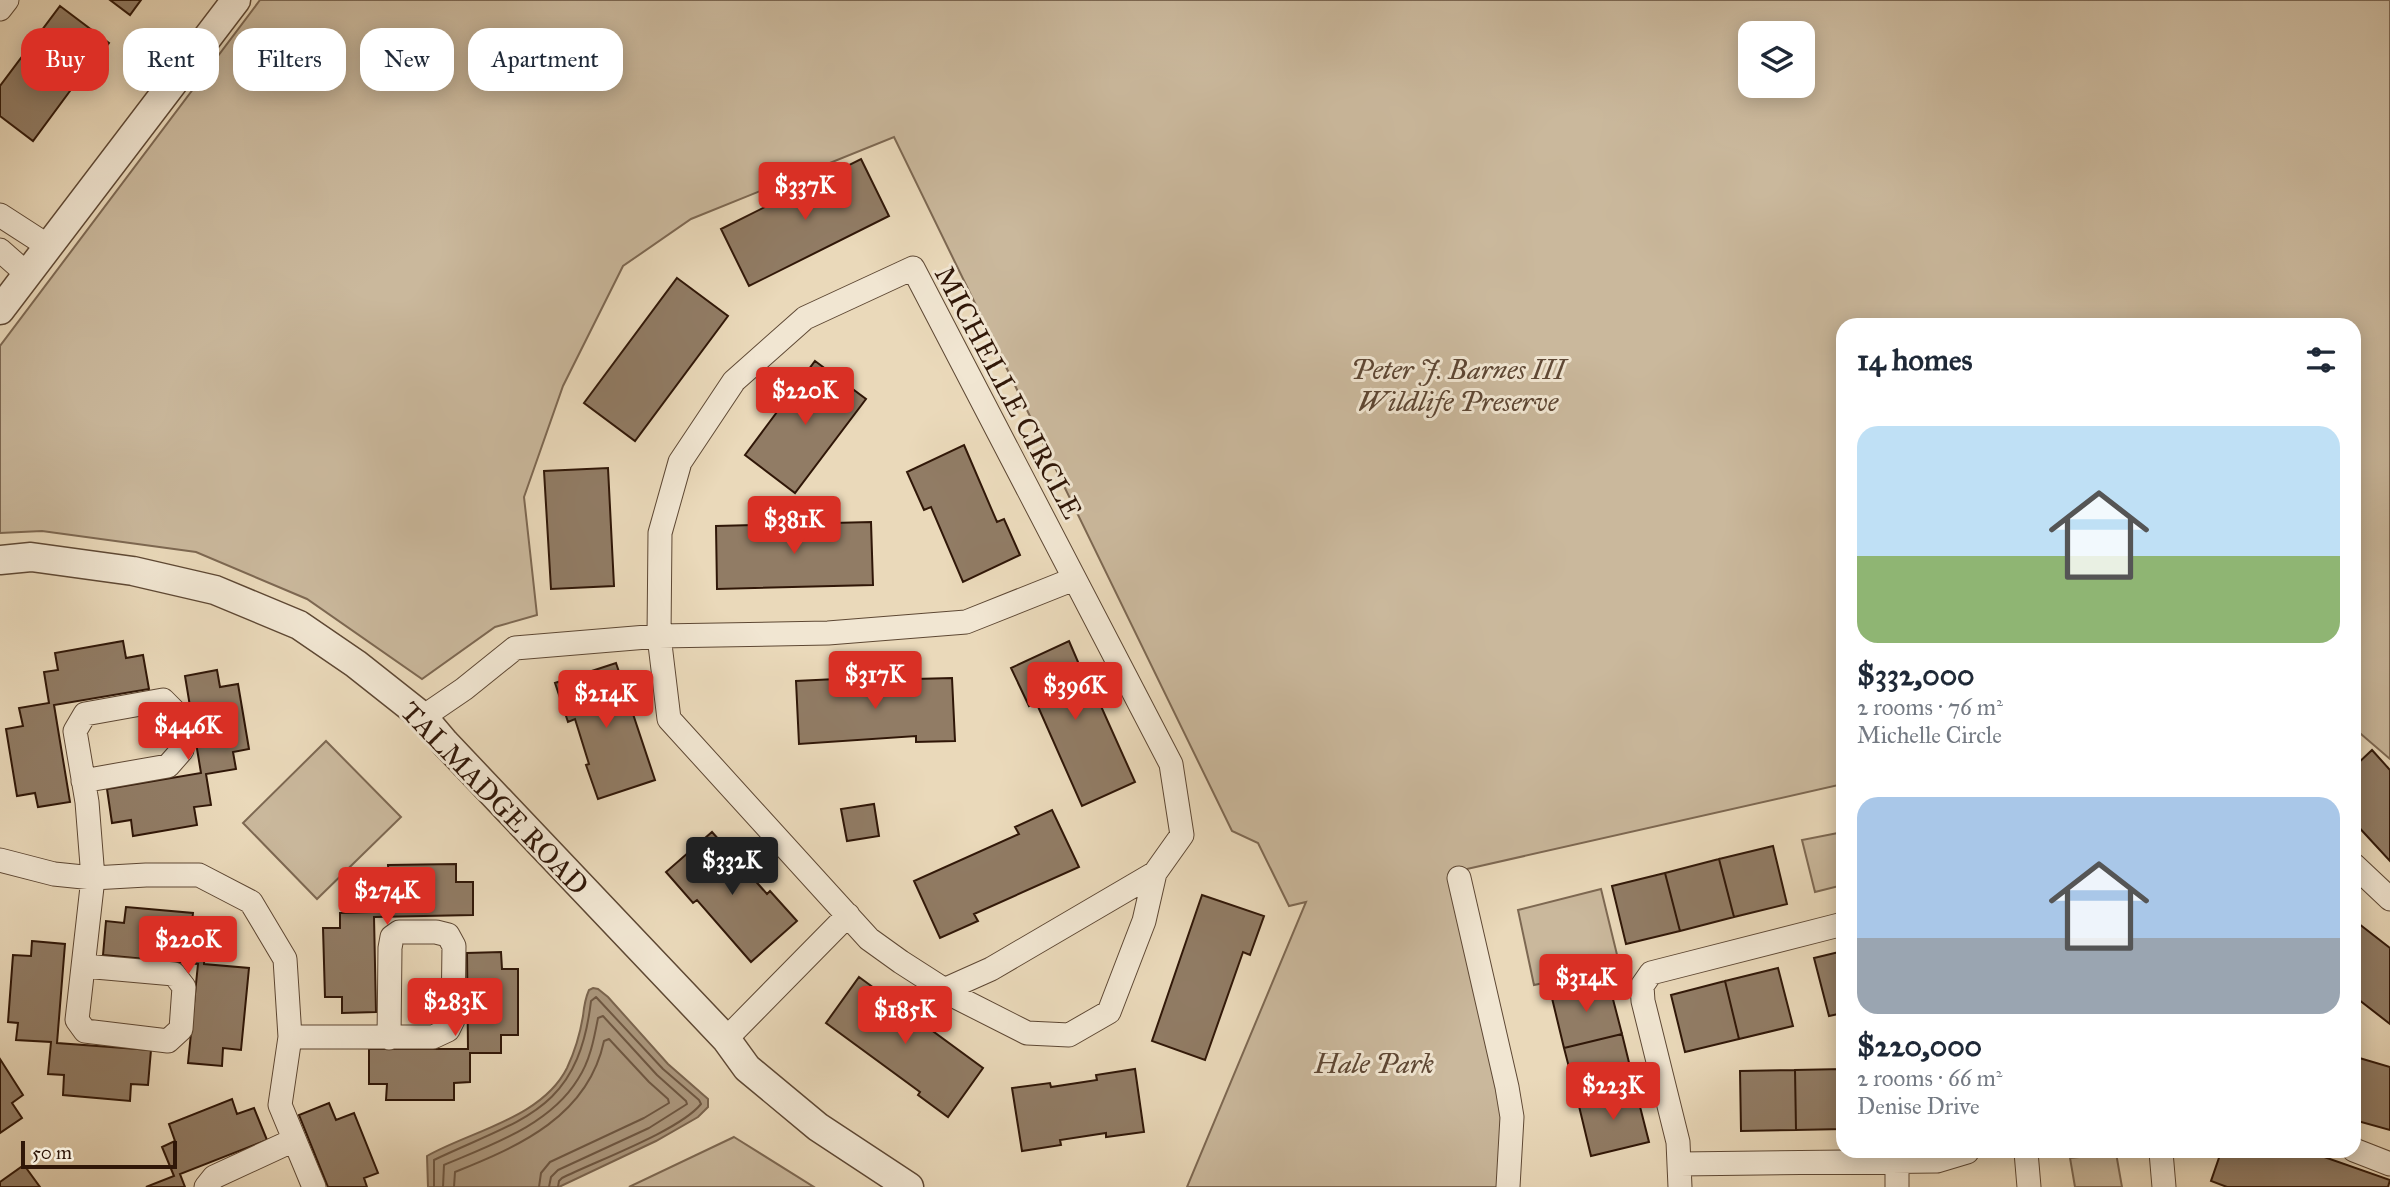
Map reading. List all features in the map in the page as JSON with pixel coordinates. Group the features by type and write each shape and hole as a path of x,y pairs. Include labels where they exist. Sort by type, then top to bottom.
{"street":[{"path":"0,9 7,0"},
{"path":"0,310 236,0"},
{"path":"0,215 48,246"},
{"path":"0,250 27,274"},
{"name":"MICHELLE CIRCLE","path":"913,268 1171,764 1182,835 1155,873 1143,921 1109,1012 1069,1035 1027,1033 944,990 869,939 669,719 659,636 660,533 680,462 734,381 806,318 913,268"},
{"path":"0,544 31,557"},
{"name":"TALMADGE ROAD","path":"0,560 31,557 133,571 215,590 299,625 356,664 423,717 726,1039 747,1068 818,1127 909,1187"},
{"path":"423,717 464,689 515,648 659,636 828,633 966,622 1074,579"},
{"path":"83,781 168,766 182,750 175,712 163,700 85,714 75,732 93,878 83,966 77,1020 85,1031 168,1041 181,1029 184,987 174,974 83,966"},
{"path":"0,860 54,874 93,878 146,874 199,875 251,902 285,959 290,1037 280,1105 314,1187"},
{"path":"2361,872 2390,899"},
{"name":"MICHELLE CIRCLE","path":"944,990 991,969 1155,873"},
{"path":"1459,878 1512,1117 1508,1187"},
{"path":"726,1039 848,915"},
{"path":"1836,926 1651,973 1642,986 1643,1001 1678,1142 1680,1176 1897,1160 1937,1161 1947,1158"},
{"path":"290,1037 389,1038 433,1037 448,1030 453,1020 454,946 447,934 398,932 392,937 389,1038"},
{"path":"206,1187 214,1177 294,1140"},
{"path":"2361,1153 2390,1164"},
{"path":"2027,1158 2029,1187"},
{"path":"2162,1158 2164,1187"},
{"path":"1897,1160 1897,1187"}],"green space":[{"name":"Peter J. Barnes III Wildlife Preserve","path":"260,0 2390,0 2390,759 2361,734 2361,318 1836,318 1836,786 1458,871 1507,1087 1508,1187 1187,1187 1306,902 1289,906 1258,843 1232,831 894,137 691,219 623,266 563,386 524,497 537,615 495,627 422,679 307,599 196,552 42,531 0,533 0,346 192,91 219,91 219,55 233,36 233,91 346,91 346,28 239,28"},
{"path":"326,741 401,817 317,899 243,823"},
{"path":"1836,833 1836,887 1815,892 1802,840"},
{"path":"1601,889 1620,967 1534,985 1518,910"},
{"path":"734,1137 814,1187 629,1187"},
{"path":"2070,1158 2117,1158 2122,1187 2075,1187"}],"water":[{"path":"593,988 608,997 668,1064 708,1099 708,1107 698,1117 656,1141 559,1187 428,1187 427,1156 523,1111 556,1085 572,1055 587,996"}],"building":[{"path":"110,0 141,0 130,15"},
{"path":"60,6 89,28 44,28"},
{"path":"21,58 21,91 70,91 33,141 0,116 0,86"},
{"path":"861,159 889,216 749,286 721,229"},
{"path":"677,278 728,316 635,441 584,403"},
{"path":"815,361 866,399 795,493 745,455"},
{"path":"964,445 997,522 1004,519 1020,555 963,582 931,507 924,510 907,472"},
{"path":"608,468 614,586 551,589 544,471"},
{"path":"871,522 873,585 717,589 716,526"},
{"path":"123,641 126,658 143,655 149,689 54,705 70,802 38,807 35,793 17,796 6,729 23,726 19,708 49,703 44,672 58,670 55,653"},
{"path":"1069,641 1135,782 1082,806 1036,702 1029,706 1011,668"},
{"path":"616,663 655,780 598,799 586,765 589,764 575,719 568,722 555,683"},
{"path":"217,670 220,687 238,684 249,749 233,752 236,769 206,774 211,805 194,807 197,825 133,836 131,820 112,823 107,789 201,773 185,676"},
{"path":"952,678 955,741 916,742 916,736 799,744 796,681 836,679 837,685"},
{"path":"2372,750 2390,770 2390,861 2361,830 2361,760"},
{"path":"874,804 879,836 847,841 841,809"},
{"path":"1052,810 1079,867 974,914 978,921 940,938 914,881 1019,834 1015,827"},
{"path":"712,832 767,894 770,891 797,921 751,962 697,900 693,903 666,872"},
{"path":"1773,846 1787,904 1734,917 1719,859"},
{"path":"1719,859 1734,917 1680,931 1665,873"},
{"path":"456,864 456,882 473,882 473,915 374,917 376,1012 342,1013 342,997 325,997 323,928 340,928 340,913 373,912 372,881 389,881 388,865"},
{"path":"1665,873 1680,931 1626,944 1612,886"},
{"path":"1202,895 1264,916 1250,955 1243,952 1205,1060 1152,1041"},
{"path":"126,907 193,913 191,931 206,932 204,964 249,968 241,1050 223,1048 222,1066 188,1063 198,964 103,955 106,921 124,923"},
{"path":"2361,925 2390,948 2390,1024 2361,1001"},
{"path":"32,941 65,944 57,1043 151,1050 148,1085 131,1084 130,1101 63,1095 64,1075 48,1074 51,1042 16,1040 18,1023 8,1022 13,955 31,956"},
{"path":"501,952 502,969 518,969 518,1035 501,1035 501,1053 470,1053 470,1082 454,1083 454,1100 386,1100 387,1084 369,1084 369,1049 468,1049 467,953"},
{"path":"1836,953 1836,1014 1829,1016 1814,958"},
{"path":"1778,968 1793,1026 1739,1039 1725,981"},
{"path":"859,977 983,1068 948,1117 918,1095 920,1092 826,1023"},
{"path":"1608,980 1622,1034 1564,1048 1551,994"},
{"path":"1725,981 1739,1039 1685,1052 1671,995"},
{"path":"1622,1034 1635,1087 1578,1102 1564,1048"},
{"path":"2361,1058 2390,1067 2390,1130 2361,1122"},
{"path":"0,1059 23,1095 12,1103 22,1118 0,1133"},
{"path":"1135,1069 1144,1132 1106,1137 1106,1133 1060,1140 1061,1145 1022,1151 1012,1088 1050,1083 1051,1087 1097,1080 1096,1075"},
{"path":"1836,1069 1836,1129 1796,1130 1795,1070"},
{"path":"1795,1070 1796,1130 1741,1131 1740,1071"},
{"path":"1635,1087 1649,1142 1591,1156 1578,1102"},
{"path":"232,1099 237,1114 254,1108 267,1140 180,1174 185,1187 146,1187 174,1176 162,1147 175,1141 169,1124"},
{"path":"329,1103 336,1120 354,1113 378,1173 364,1178 367,1187 328,1187 299,1115"},
{"path":"2219,1158 2327,1158 2390,1180 2388,1187 2227,1187 2211,1181"},
{"path":"24,1165 40,1187 0,1187 0,1182"}],"park label":[{"name":"Hale Park","path":"1374,1063"}]}
